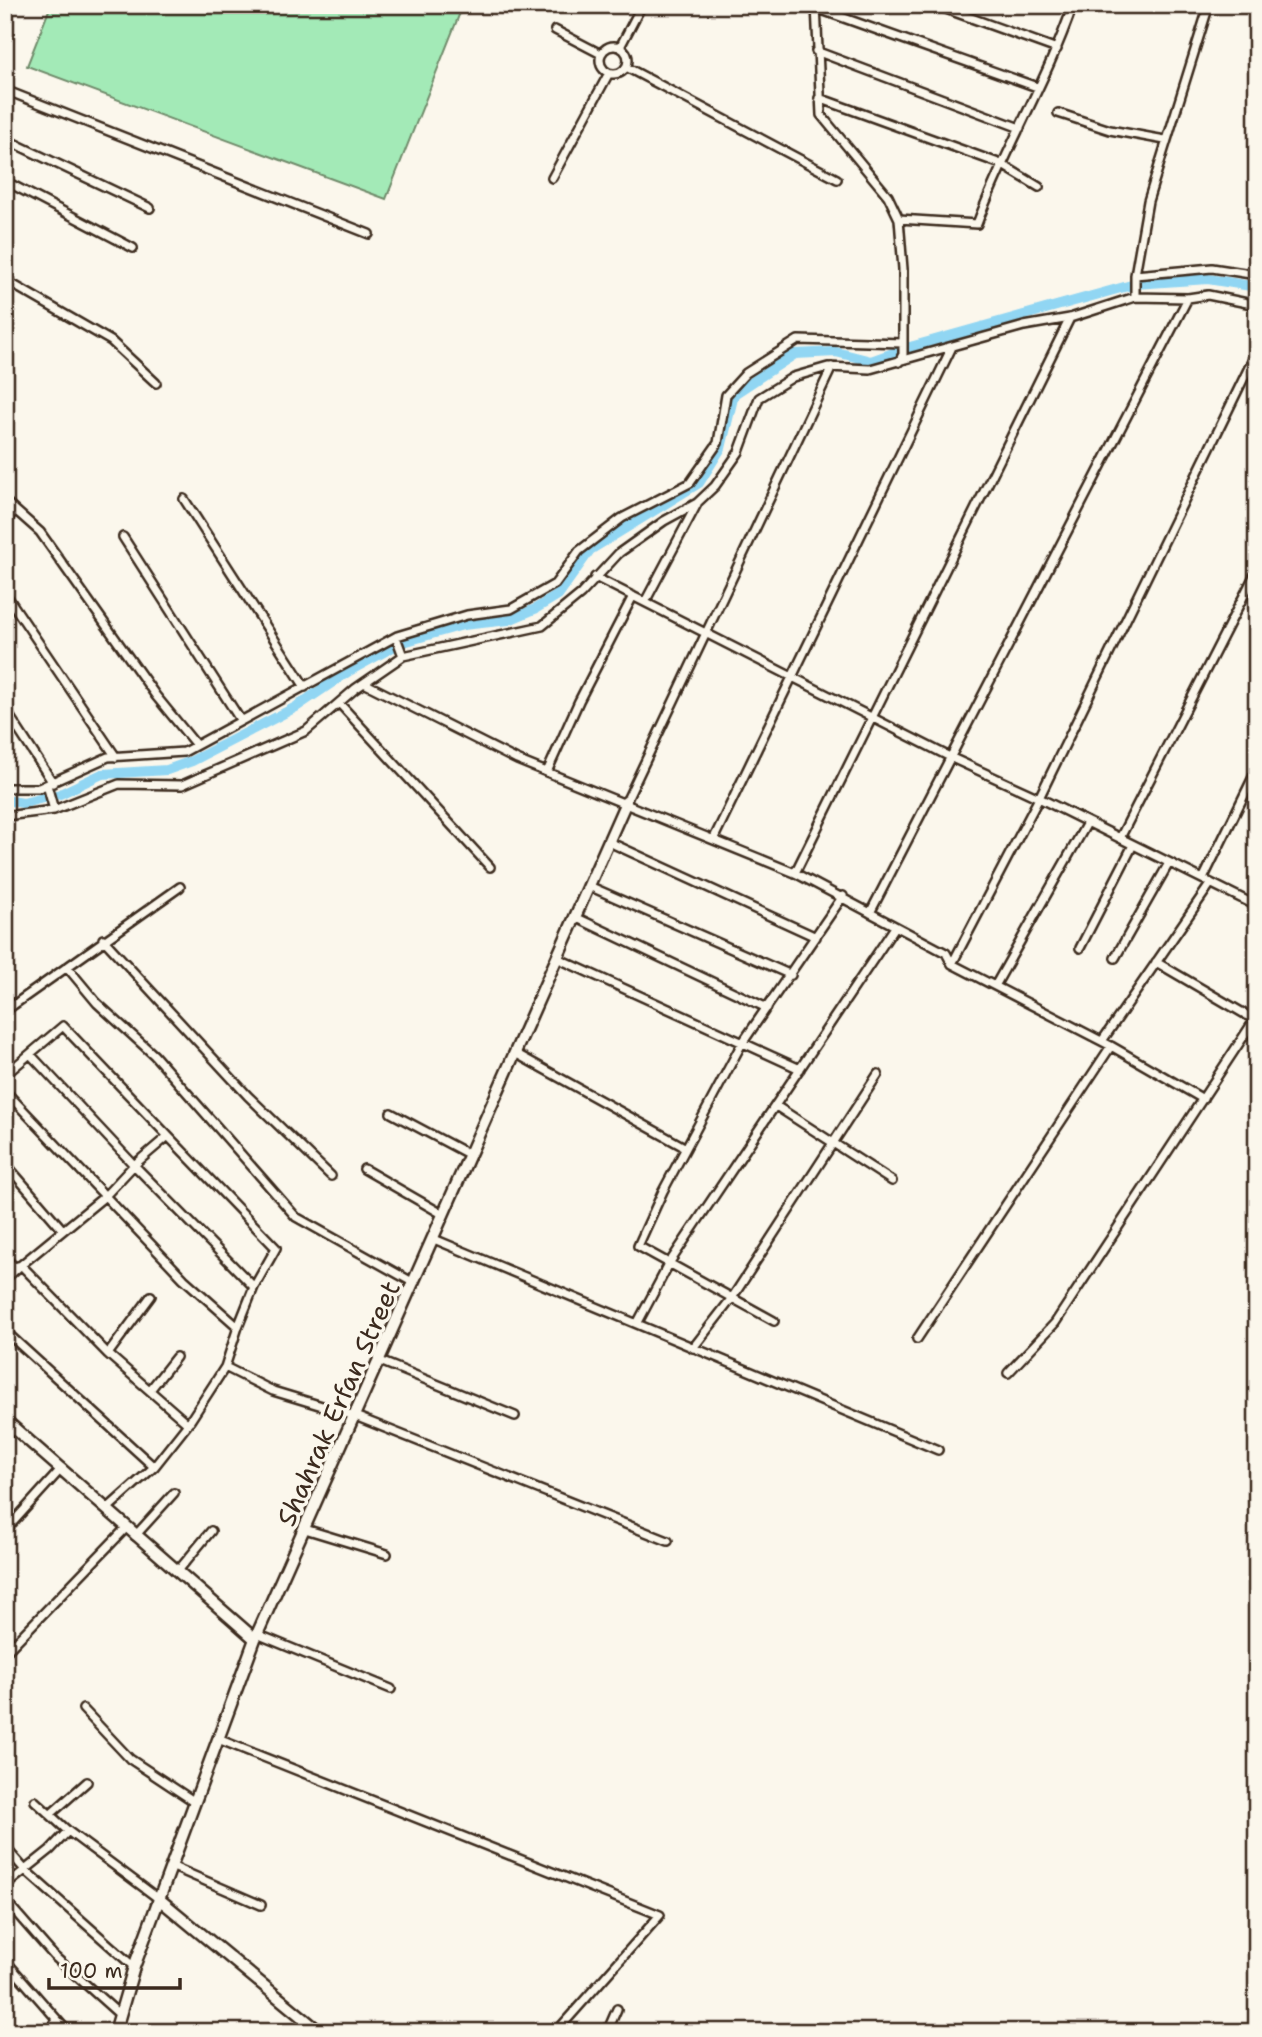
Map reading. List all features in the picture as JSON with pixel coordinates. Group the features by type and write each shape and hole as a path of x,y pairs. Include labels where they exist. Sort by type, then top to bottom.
{"street":[{"path":"620,47 642,5"},
{"path":"936,5 1057,49"},
{"path":"899,219 977,224 1001,164 1057,49 1073,5"},
{"path":"1135,294 1135,275 1148,201 1209,5"},
{"path":"901,358 904,269 899,219 888,196 821,115 816,6 1037,87"},
{"path":"555,30 601,54"},
{"path":"607,47 620,47 628,57 626,67 619,73 609,73 602,67 601,54 607,47"},
{"path":"816,51 1020,128"},
{"path":"626,67 837,179"},
{"path":"552,178 609,73"},
{"path":"5,90 369,234"},
{"path":"819,98 1001,164 1039,187"},
{"path":"1058,113 1110,130 1165,140"},
{"path":"5,139 150,208"},
{"path":"5,181 133,248"},
{"path":"1135,275 1212,268 1257,275"},
{"path":"7,284 111,341 156,383"},
{"path":"5,816 54,810 119,784 181,785 306,730 363,683 403,656 542,625 581,594 619,553 664,521 697,503 715,486 739,452 759,398 793,377 832,367 870,369 901,358 952,347 1024,326 1070,318 1135,294 1188,298 1208,295 1257,305"},
{"path":"870,912 1188,298"},
{"path":"794,873 1070,318"},
{"path":"5,788 50,784 108,757 173,753 196,745 396,637 467,615 511,610 540,595 555,583 579,551 622,518 690,483 718,443 726,394 746,373 798,340 903,343"},
{"path":"714,838 952,347"},
{"path":"952,964 1039,798 1257,351"},
{"path":"626,802 832,367"},
{"path":"184,499 305,687"},
{"path":"5,501 40,532 156,696 196,745"},
{"path":"645,602 697,503"},
{"path":"5,522 15,510"},
{"path":"123,537 241,721"},
{"path":"1120,838 1257,570"},
{"path":"595,577 874,716 952,758 1257,906"},
{"path":"5,593 116,757"},
{"path":"547,772 579,701 633,596"},
{"path":"396,637 403,656"},
{"path":"363,683 547,772 714,838 843,896 946,953 952,964 1102,1041 1203,1099"},
{"path":"340,703 489,867"},
{"path":"5,709 50,784 54,810"},
{"path":"1102,1041 1207,881 1257,769"},
{"name":"Shahrak Erfan Street","path":"115,2032 134,1967 256,1636 626,802"},
{"path":"995,986 1087,823"},
{"path":"608,842 816,937"},
{"path":"1080,948 1133,845"},
{"path":"1115,958 1169,863"},
{"path":"589,886 791,975"},
{"path":"5,1012 103,939 180,887"},
{"path":"774,1321 638,1246 686,1147 741,1045 843,896"},
{"path":"575,917 767,1009"},
{"path":"637,1324 670,1262 895,927"},
{"path":"103,939 248,1096 331,1177"},
{"path":"557,958 741,1045 800,1069"},
{"path":"1008,1373 1055,1323 1256,1018 1156,962"},
{"path":"67,967 97,1003 154,1055 296,1217 414,1283"},
{"path":"5,1075 63,1026 276,1248 254,1287 225,1367 188,1424 154,1467 107,1509"},
{"path":"917,1339 1111,1046"},
{"path":"516,1053 686,1147"},
{"path":"30,1054 254,1287"},
{"path":"693,1348 732,1298 878,1074"},
{"path":"5,1091 184,1279 238,1327"},
{"path":"776,1106 892,1181"},
{"path":"391,1113 470,1156"},
{"path":"5,1279 104,1196 168,1136"},
{"path":"5,1163 62,1229"},
{"path":"364,1169 444,1215"},
{"path":"434,1239 938,1450"},
{"path":"5,1258 14,1267 21,1265"},
{"path":"21,1265 108,1354 188,1424"},
{"path":"108,1354 151,1296"},
{"path":"5,1331 154,1467"},
{"path":"150,1391 176,1357"},
{"path":"380,1361 515,1416"},
{"path":"225,1367 273,1391 355,1416 668,1541"},
{"path":"5,1420 62,1468 135,1536 256,1636 391,1689"},
{"path":"5,1531 62,1468"},
{"path":"135,1536 174,1493"},
{"path":"5,1653 126,1528"},
{"path":"305,1528 387,1553"},
{"path":"177,1572 211,1531"},
{"path":"83,1709 130,1759 195,1802"},
{"path":"218,1739 660,1915 556,2032"},
{"path":"51,1813 86,1782"},
{"path":"35,1801 320,2032"},
{"path":"5,1886 68,1830"},
{"path":"5,1847 25,1870 134,1967"},
{"path":"171,1866 261,1905"},
{"path":"5,1900 54,1956 120,2015"},
{"path":"5,1960 56,2022 68,2032"},
{"path":"607,2032 617,2009"},
{"path":"47,2032 56,2022"}],"green space":[{"path":"51,5 463,5 386,199 27,66"}],"waterway":[{"path":"5,800 23,803 60,794 102,774 167,770 192,761 296,707 349,671 400,643 463,625 509,620 535,609 558,595 590,550 699,483 721,448 734,394 795,354 836,352 871,361 910,347 1135,284 1208,279 1257,287"}]}
